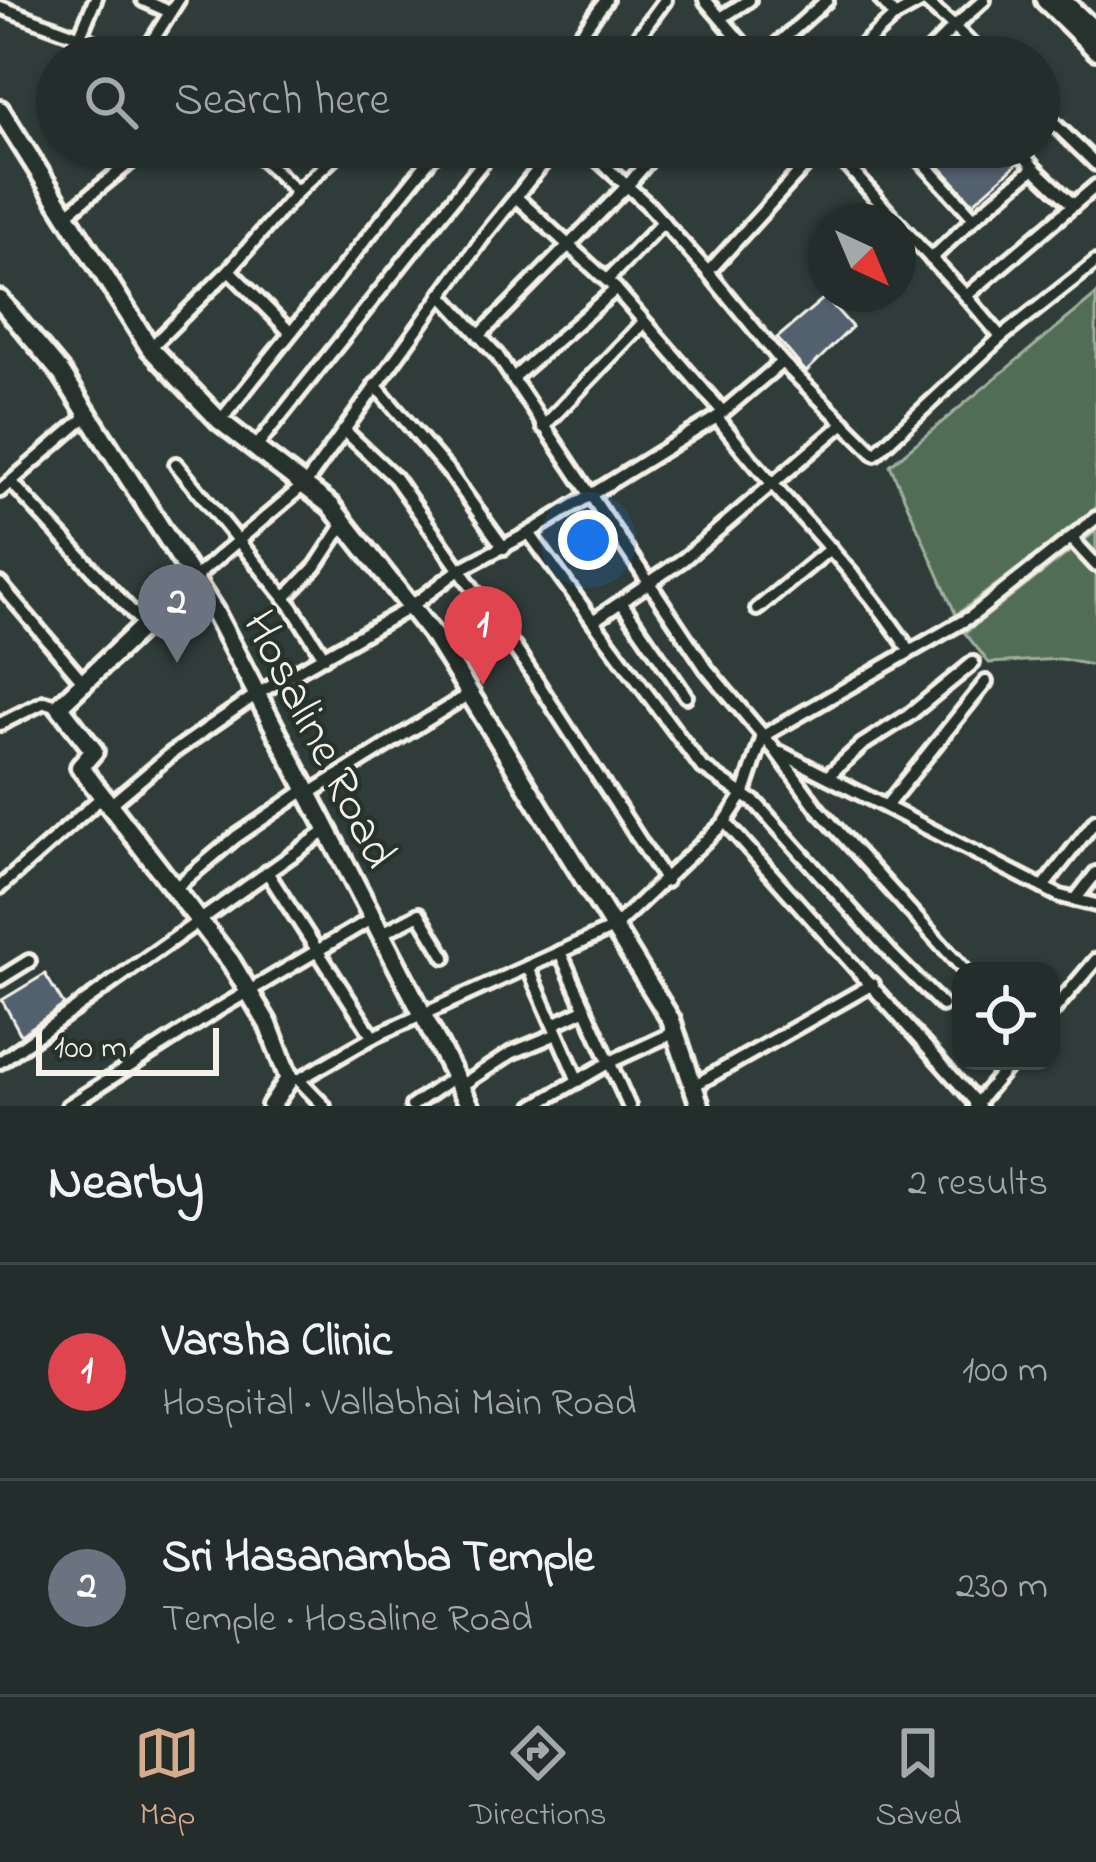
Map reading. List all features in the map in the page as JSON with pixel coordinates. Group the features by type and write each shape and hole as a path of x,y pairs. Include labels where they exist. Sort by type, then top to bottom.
{"street":[{"path":"81,36 95,0"},
{"path":"143,0 174,6 153,36"},
{"path":"579,36 606,0"},
{"path":"638,36 665,0"},
{"path":"705,0 738,36"},
{"path":"721,18 749,0"},
{"path":"783,36 827,0"},
{"path":"881,0 895,16"},
{"path":"873,36 895,16 924,0 963,36"},
{"path":"946,36 984,0"},
{"path":"1045,0 1096,50"},
{"path":"1062,0 1096,32"},
{"path":"0,8 75,36"},
{"path":"0,110 36,166"},
{"path":"1060,130 1096,164"},
{"path":"37,168 150,348 220,421 306,483 345,522 436,639 675,1032 700,1106"},
{"path":"67,214 123,168"},
{"path":"272,168 297,192"},
{"path":"150,348 323,168"},
{"path":"220,421 423,168"},
{"path":"255,448 477,168"},
{"path":"59,706 193,579 306,483 441,294 539,168"},
{"path":"607,168 709,272 782,362 875,454 1001,337 1096,262"},
{"path":"479,336 642,168"},
{"path":"709,272 802,168"},
{"path":"849,168 880,204"},
{"path":"932,168 974,218"},
{"path":"931,259 1034,168 1073,205"},
{"path":"966,296 1096,186"},
{"path":"516,196 644,322 773,485 880,605 909,650"},
{"path":"512,380 611,285 663,222"},
{"path":"916,243 1001,337"},
{"path":"229,270 290,332"},
{"path":"441,294 512,380 706,668 818,809 957,962"},
{"name":"Hosaline Road","path":"0,300 62,374 193,579 470,1106"},
{"path":"543,427 644,322"},
{"path":"0,887 106,800 256,694 409,608 459,570 504,548 720,415 782,362"},
{"path":"375,385 437,457 504,548"},
{"path":"0,491 88,415"},
{"path":"593,621 649,583 844,423"},
{"path":"344,430 395,478 523,660 666,881"},
{"path":"176,464 285,598 324,657"},
{"path":"11,482 146,627"},
{"path":"272,1106 294,1079 373,1037 613,928 724,822 744,794 763,736 973,616 1096,518"},
{"path":"285,598 316,566 345,522"},
{"path":"529,533 701,766 744,794 942,1005"},
{"path":"1071,538 1096,565"},
{"path":"757,609 831,548"},
{"path":"0,584 86,685"},
{"path":"621,602 686,696"},
{"path":"828,776 862,745 908,716 973,664"},
{"path":"887,806 986,682"},
{"path":"174,889 236,837 470,694"},
{"path":"0,724 44,702 59,706 94,751 80,767 250,993 294,1079 323,1106"},
{"path":"776,751 1043,887 1096,905"},
{"path":"1043,887 1096,820"},
{"path":"724,822 977,1105 1005,1070"},
{"path":"0,1062 326,831"},
{"path":"266,872 373,1037"},
{"path":"1075,900 1096,873"},
{"path":"68,1106 318,950 375,927 419,914 446,957"},
{"path":"560,952 629,1106"},
{"path":"1060,1002 1096,960"},
{"path":"0,979 29,961"},
{"path":"528,967 578,1081"},
{"path":"694,1085 873,984"},
{"path":"412,1106 586,1009"},
{"path":"534,1106 610,1062 675,1032"}],"green space":[{"path":"1096,295 1096,510 956,615 890,465"},
{"path":"1096,531 1096,666 1061,659 989,663 965,633"}],"building":[{"path":"941,168 1012,168 973,203"},
{"path":"808,312 838,312 852,327 806,372 777,338"},
{"path":"45,974 64,1005 21,1035 2,1000"}],"place":[{"name":"Sri Hasanamba Temple","path":"177,663"},
{"name":"Varsha Clinic","path":"483,685"}]}
